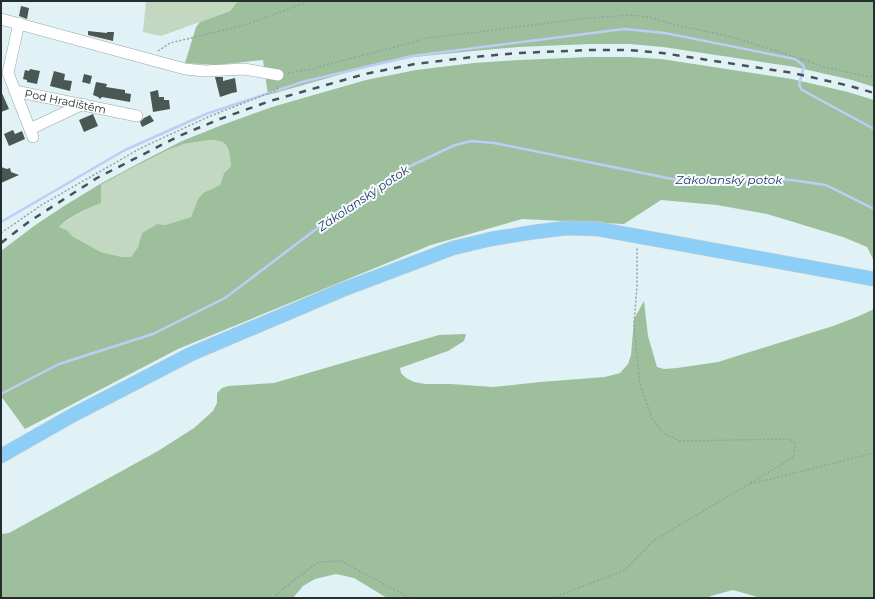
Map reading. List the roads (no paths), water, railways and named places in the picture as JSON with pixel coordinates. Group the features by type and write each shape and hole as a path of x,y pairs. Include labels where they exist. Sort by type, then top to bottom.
{"main road":[{"path":"1,456 74,415 191,354 342,290 453,248 491,239 567,228 598,229 874,279"}],"street":[{"path":"1,19 185,69 205,71 244,68 278,80"},
{"name":"Pod Hradištěm","path":"19,23 8,73 15,90 137,116"},
{"path":"15,90 32,133 83,104"}],"waterway":[{"path":"1,222 125,150 206,114 302,82 412,56 624,29 665,33 795,59 804,66 799,85 802,90 874,129"},
{"name":"Zákolanský potok","path":"1,394 59,364 153,334 225,298 348,205 400,171 455,145 471,141 494,143 677,180 791,180 826,185 874,209"}],"railway":[{"path":"1,243 30,221 97,178 179,136 270,101 365,74 415,64 518,53 629,50 662,53 793,73 874,93"}]}
